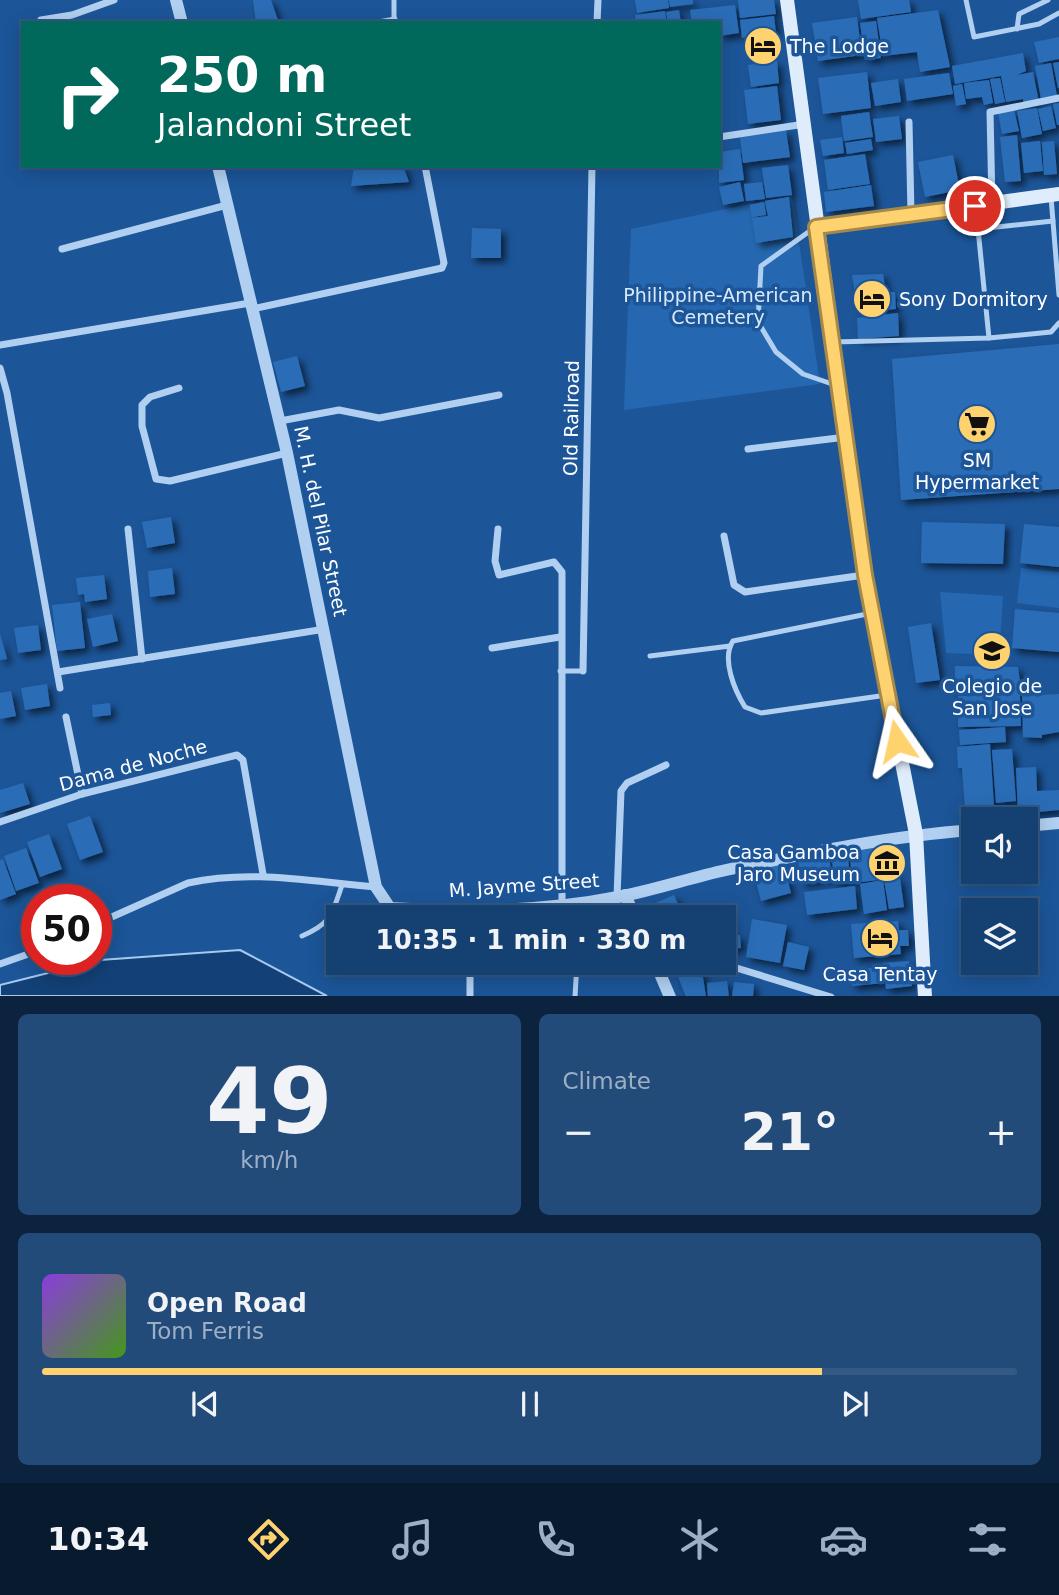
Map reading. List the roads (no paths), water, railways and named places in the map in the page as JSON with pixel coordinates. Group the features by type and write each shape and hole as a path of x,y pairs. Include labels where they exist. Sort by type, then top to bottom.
{"main road":[{"path":"787,0 806,124 816,227 865,575 916,834 925,996"},
{"path":"816,227 1055,195"}],"street":[{"path":"41,20 72,15 114,0"},
{"path":"176,0 181,21"},
{"path":"597,21 598,0"},
{"path":"992,204 990,112 1059,98"},
{"path":"909,122 911,214"},
{"path":"721,137 806,124"},
{"name":"M. H. del Pilar Street","path":"218,168 280,421 325,629 376,887"},
{"path":"0,345 251,306 442,268 444,263 425,168"},
{"name":"Old Railroad","path":"583,671 592,168"},
{"path":"62,248 227,205"},
{"path":"0,368 7,393 60,688"},
{"path":"179,388 150,397 142,405 142,426 156,479 170,481 287,453"},
{"path":"280,421 339,410 379,418 499,395"},
{"path":"748,449 846,437"},
{"path":"128,529 142,659"},
{"path":"498,529 495,561 499,575 554,562 560,566 562,905"},
{"path":"724,536 734,585 745,592 865,575"},
{"path":"58,672 325,629"},
{"path":"492,648 560,637"},
{"path":"66,717 82,794"},
{"name":"Dama de Noche","path":"0,822 82,794 237,755 243,760 263,874"},
{"path":"627,905 621,896 621,791 627,783 666,765"},
{"path":"1038,825 1059,823"},
{"name":"M. Jayme Street","path":"562,905 621,896 725,871 916,834 961,831"},
{"path":"112,917 188,883 263,874 376,887"},
{"name":"M. Jayme Street","path":"376,887 388,905"},
{"path":"0,964 21,957"},
{"path":"736,967 831,996"},
{"path":"470,975 470,996"},
{"path":"661,975 670,996"}],"lane":[{"path":"394,0 395,21"},
{"path":"966,0 974,37 1039,24 1059,13"},
{"path":"1017,29 1019,14 1048,0"},
{"path":"1055,195 1053,220 1059,295"},
{"path":"989,338 978,229 1053,220"},
{"path":"816,227 761,266 758,322 776,352 803,374 838,386"},
{"path":"834,342 989,338 1051,332 1059,323"},
{"path":"650,656 730,646 741,638 872,613"},
{"path":"730,646 732,678 745,707 753,712 888,695"},
{"path":"560,671 583,671"},
{"path":"302,936 330,919 342,885"},
{"path":"575,996 576,975"}],"place":[{"name":"The Lodge","path":"763,46"},
{"name":"Sony Dormitory","path":"872,299"},
{"name":"SM Hypermarket","path":"977,424"},
{"name":"Colegio de San Jose","path":"992,651"},
{"name":"Casa Gamboa Jaro Museum","path":"887,863"},
{"name":"Casa Tentay","path":"880,938"}],"park label":[{"name":"Philippine-American Cemetery","path":"718,306"}]}
